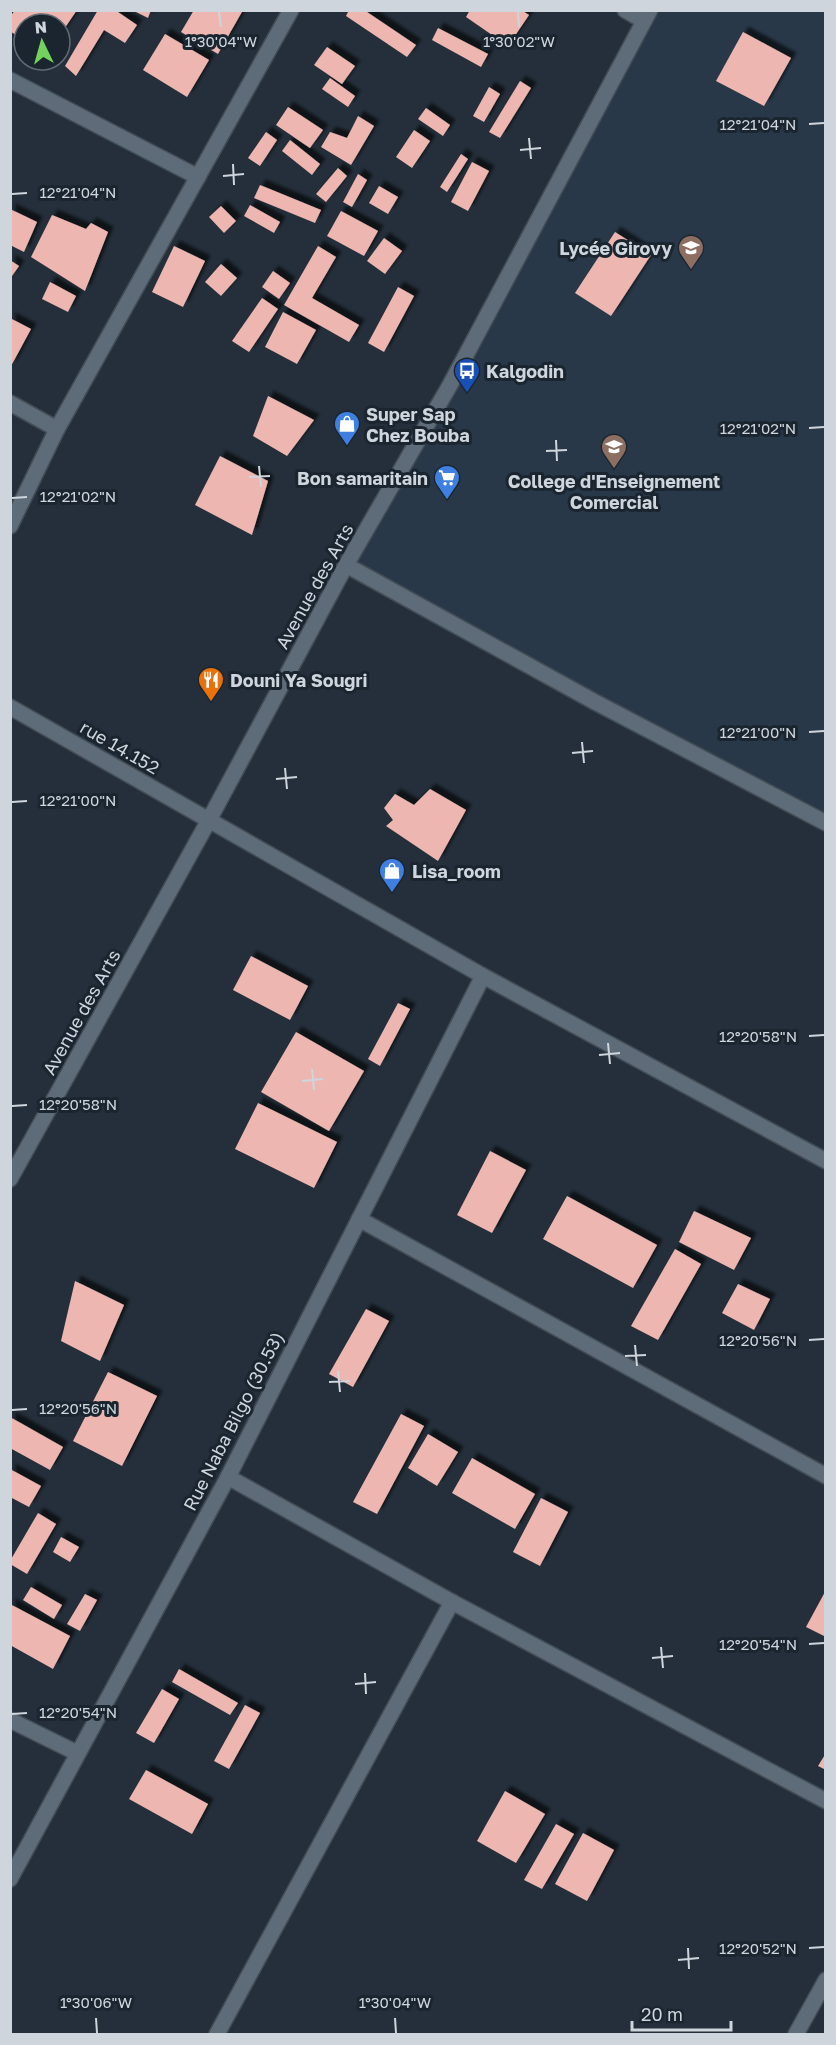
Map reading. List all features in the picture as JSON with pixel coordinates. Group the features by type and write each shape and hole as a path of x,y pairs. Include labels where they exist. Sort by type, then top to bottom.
{"street":[{"path":"10,526 57,429 291,10"},
{"path":"625,10 647,16"},
{"name":"Avenue des Arts","path":"10,1179 209,820 346,565 450,385 647,16"},
{"path":"10,80 198,177"},
{"path":"10,403 57,429"},
{"path":"346,565 595,702 825,823"},
{"name":"rue 14.152","path":"10,707 483,976 825,1161"},
{"name":"Rue Naba Bilgo (30.53)","path":"10,1879 228,1477 483,976"},
{"path":"359,1219 825,1476"},
{"path":"228,1477 452,1602 825,1801"},
{"path":"217,2034 452,1602"},
{"path":"10,1720 77,1754"},
{"path":"796,2034 825,1980"}],"shaded area":[{"name":"College d'Enseignement Comercial","path":"660,11 825,11 825,819 345,567 460,374"}],"building":[{"path":"15,10 77,10 72,17 72,12 14,12"},
{"path":"98,10 115,10 137,25 125,43 104,30 76,76 72,72 72,54"},
{"path":"132,10 151,10 148,18"},
{"path":"194,10 243,10 218,54 181,32"},
{"path":"349,10 364,10 416,45 407,57 346,16"},
{"path":"470,10 521,10 529,15 508,46 466,17"},
{"path":"12,14 12,32 10,31"},
{"path":"438,28 488,54 481,67 432,40"},
{"path":"743,32 791,58 764,106 716,81"},
{"path":"165,34 209,60 187,97 143,70"},
{"path":"327,47 355,66 342,84 314,65"},
{"path":"330,78 355,96 348,107 322,89"},
{"path":"520,81 531,88 500,138 489,132"},
{"path":"489,87 500,94 484,122 473,116"},
{"path":"288,107 323,130 310,148 276,125"},
{"path":"426,108 450,125 443,136 418,119"},
{"path":"358,116 374,126 351,165 321,147 330,132 347,138"},
{"path":"414,130 430,141 412,168 396,157"},
{"path":"266,132 277,140 260,166 248,158"},
{"path":"290,140 320,164 312,175 282,151"},
{"path":"461,154 468,159 447,192 440,187"},
{"path":"472,162 489,171 468,211 451,202"},
{"path":"338,168 347,176 326,202 316,194"},
{"path":"358,174 367,180 352,207 343,202"},
{"path":"260,185 321,210 315,223 254,198"},
{"path":"379,186 398,197 388,214 369,203"},
{"path":"250,205 280,222 274,233 244,216"},
{"path":"221,206 236,221 224,233 209,217"},
{"path":"10,209 37,222 24,252 10,245"},
{"path":"341,211 378,231 364,256 327,236"},
{"path":"52,215 86,229 91,223 108,232 85,291 31,257"},
{"path":"615,232 651,255 611,316 575,293"},
{"path":"384,238 402,251 385,274 367,261"},
{"path":"174,246 205,261 183,307 152,292"},
{"path":"318,246 336,257 312,298 359,325 349,342 284,305"},
{"path":"10,260 19,266 10,279"},
{"path":"221,264 237,278 221,296 205,282"},
{"path":"273,271 290,283 279,299 262,287"},
{"path":"50,282 76,296 68,312 42,299"},
{"path":"398,287 414,296 384,352 368,343"},
{"path":"262,298 278,309 249,352 232,341"},
{"path":"283,312 316,330 297,364 265,347"},
{"path":"10,318 31,329 10,368"},
{"path":"268,396 314,420 287,456 253,436"},
{"path":"220,456 268,481 252,535 195,505"},
{"path":"430,789 466,810 438,861 386,826 393,820 384,808 395,794 414,805"},
{"path":"251,956 308,986 290,1020 233,990"},
{"path":"398,1003 410,1009 380,1066 368,1059"},
{"path":"296,1032 364,1071 329,1131 261,1092"},
{"path":"258,1103 337,1142 314,1188 235,1149"},
{"path":"490,1151 526,1170 492,1233 457,1215"},
{"path":"567,1196 657,1245 633,1288 543,1239"},
{"path":"694,1211 751,1238 734,1270 679,1242"},
{"path":"675,1249 701,1264 658,1340 631,1326"},
{"path":"75,1281 124,1305 100,1361 61,1341"},
{"path":"738,1284 770,1299 754,1330 722,1313"},
{"path":"366,1309 389,1321 353,1387 329,1374"},
{"path":"108,1372 157,1396 122,1466 73,1441"},
{"path":"401,1414 424,1426 377,1514 353,1502"},
{"path":"10,1417 63,1447 50,1470 10,1448"},
{"path":"428,1434 458,1452 437,1486 408,1468"},
{"path":"472,1458 535,1494 515,1529 452,1493"},
{"path":"10,1469 41,1486 29,1507 10,1497"},
{"path":"541,1498 568,1512 540,1566 513,1552"},
{"path":"38,1513 56,1524 27,1574 10,1564 10,1561"},
{"path":"61,1537 79,1547 70,1562 53,1552"},
{"path":"31,1587 62,1605 54,1619 23,1600"},
{"path":"826,1590 826,1637 806,1627"},
{"path":"85,1594 97,1600 80,1631 67,1624"},
{"path":"10,1604 70,1636 53,1669 10,1645"},
{"path":"179,1669 238,1703 230,1715 172,1682"},
{"path":"162,1689 179,1699 154,1743 136,1733"},
{"path":"245,1705 260,1713 229,1769 214,1761"},
{"path":"826,1753 826,1770 818,1766"},
{"path":"146,1770 208,1804 192,1834 129,1799"},
{"path":"505,1791 545,1814 516,1863 477,1841"},
{"path":"556,1824 574,1834 542,1889 524,1880"},
{"path":"583,1833 614,1850 587,1901 555,1884"}],"place":[{"name":"Lycée Girovy","path":"691,271"},
{"name":"Kalgodin","path":"467,394"},
{"name":"Super Sap Chez Bouba","path":"347,447"},
{"name":"College d'Enseignement Comercial","path":"614,470"},
{"name":"Bon samaritain","path":"447,501"},
{"name":"Douni Ya Sougri","path":"211,703"},
{"name":"Lisa_room","path":"392,894"}]}
